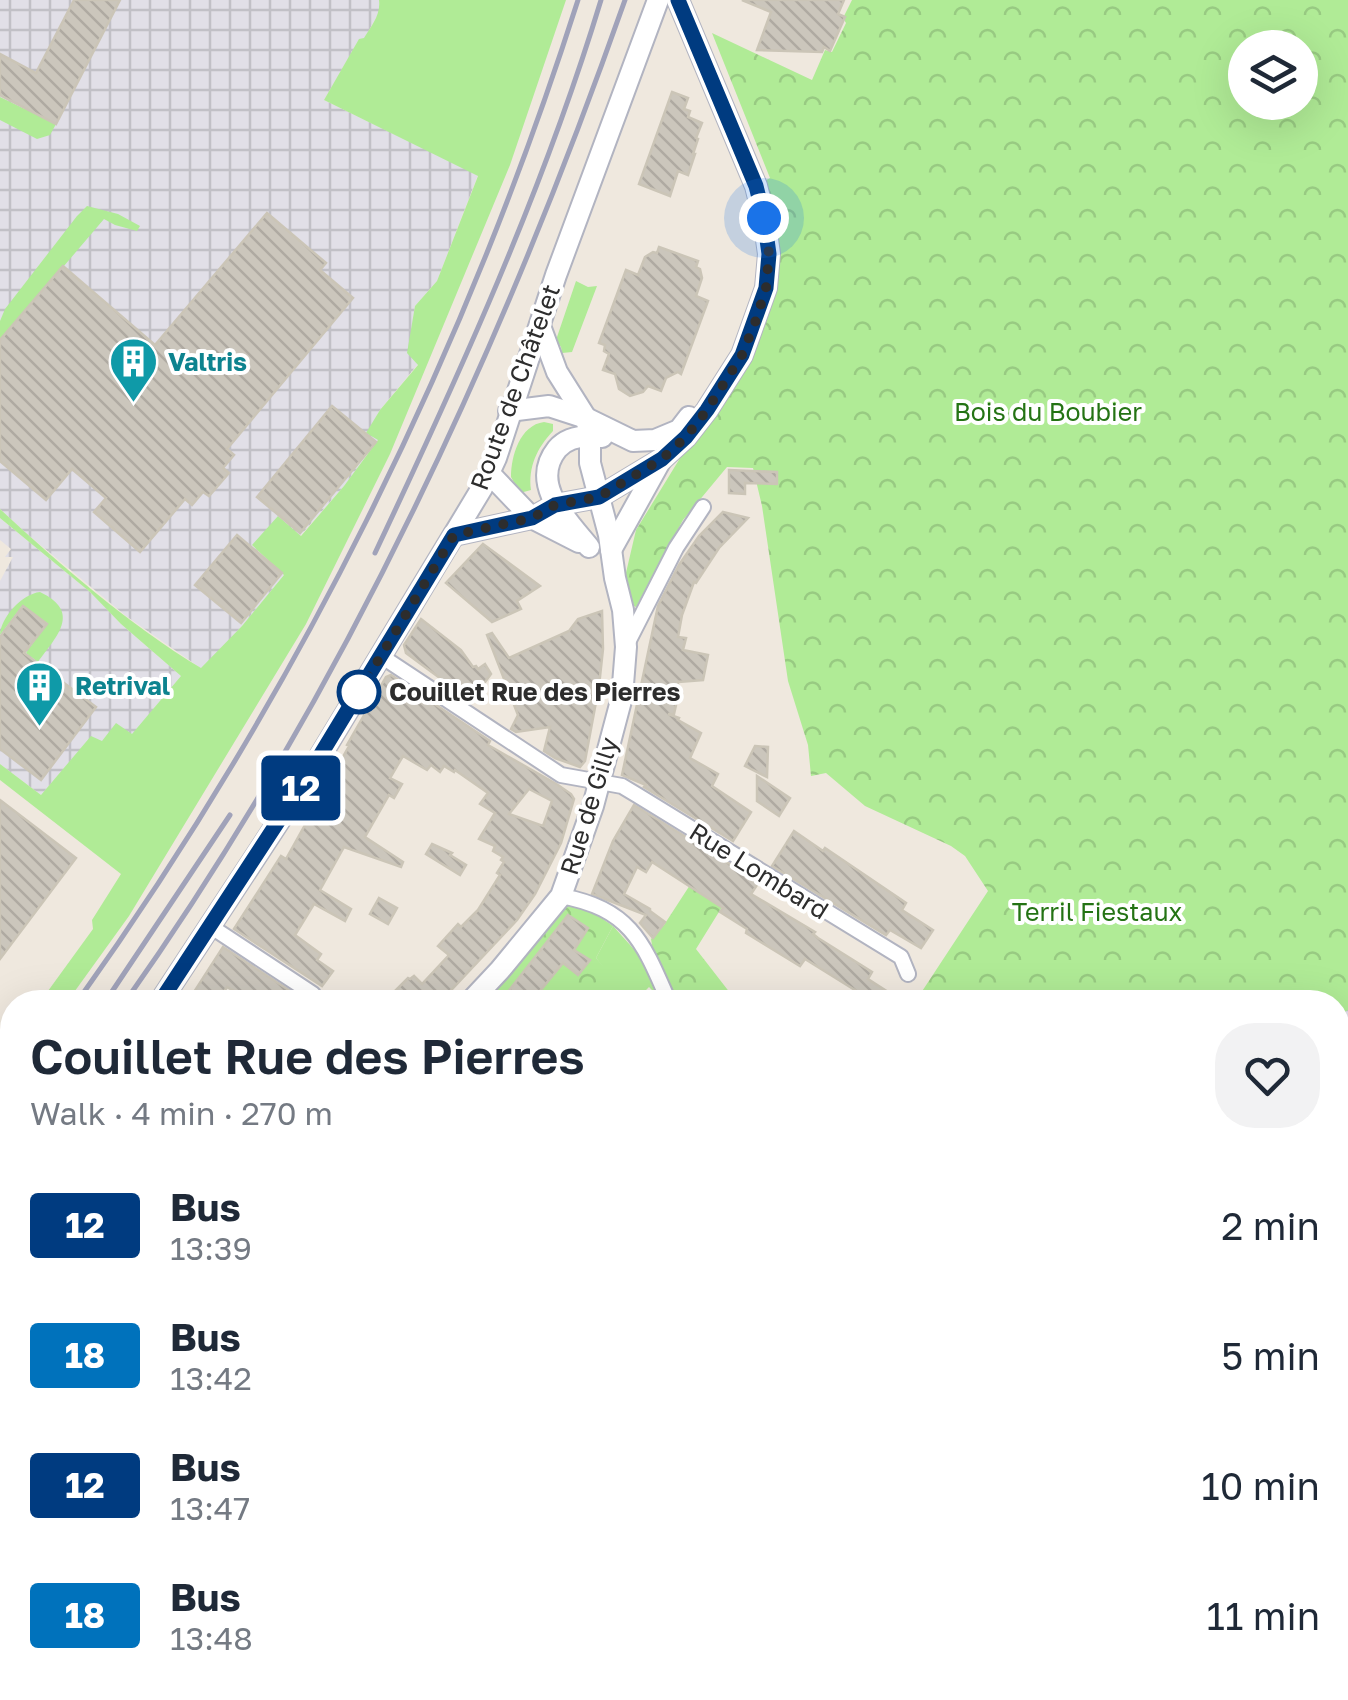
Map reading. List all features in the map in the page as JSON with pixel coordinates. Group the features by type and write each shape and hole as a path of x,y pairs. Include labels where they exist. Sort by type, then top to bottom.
{"main road":[{"name":"Route de Châtelet","path":"168,990 304,782 489,473 658,0"},
{"path":"454,535 532,518 555,505 599,497 662,459 697,424 742,355 766,288 769,254 764,218 756,186 678,0"},
{"path":"540,326 557,372 588,427"},
{"path":"510,411 550,406 588,427 633,441 654,440 679,430 742,355"},
{"path":"588,427 561,444 550,459 546,477 555,505 615,578"},
{"name":"Rue de Gilly","path":"481,990 561,896 593,806 622,697 626,647 623,610 590,463 588,427"},
{"path":"611,550 662,459"},
{"path":"489,473 532,518 589,547"}],"street":[{"path":"626,647 676,548 703,508"},
{"name":"Rue Lombard","path":"381,656 561,775 622,786 901,957 908,974"},
{"path":"561,896 590,902 619,918 647,952 664,990"},
{"path":"210,926 307,990"}],"shaded area":[{"path":"0,0 379,0 376,18 324,100 478,175 437,281 415,306 412,329 418,364 380,410 367,433 379,439 300,536 252,545 284,575 202,669 126,616 0,509"},
{"path":"0,518 90,592 181,676 132,735 102,742 91,737 41,795 0,764 0,581 13,557 5,557 11,549 0,540"}],"green space":[{"path":"379,0 566,0 510,165 390,454 306,624 129,916 76,990 49,990 93,929 92,920 121,874 0,780 0,764 41,795 91,736 102,741 116,723 132,734 181,676 90,592 0,518 0,509 97,594 201,668 284,575 252,545 278,516 301,536 378,440 366,433 418,365 407,353 415,306 437,281 478,176 324,100 378,11"},
{"name":"Bois du Boubier","path":"852,0 1348,0 1348,990 923,990 988,891 965,856 951,846 865,806 826,773 811,776 808,745 788,681 753,468 727,467 683,520 634,606 625,577 636,530 685,450 773,287 775,217 763,182 770,178 712,33 812,80 825,50 832,52"},
{"path":"0,97 56,124 50,135 37,139 0,120"},
{"path":"87,206 118,214 140,226 137,231 104,219 0,341 0,321 5,309"},
{"path":"576,281 588,287 597,286 572,352 562,353 556,340"},
{"path":"544,422 553,424 553,431 535,458 531,490 520,493 511,477 515,451 529,429"},
{"path":"40,592 53,600 63,616 58,634 38,662 26,653 47,623 22,606 0,635 14,608 26,597"},
{"path":"690,885 722,907 696,949 728,990 670,990 655,963 651,939"},
{"path":"570,902 613,926 596,958 605,968 591,990 493,990"},
{"path":"613,926 640,956 658,990 590,990 604,968 596,958"}],"building":[{"path":"74,0 120,0 56,124 0,95 0,54 36,73"},
{"path":"742,0 844,0 838,14 845,17 830,51 824,47 822,52 757,50 771,12"},
{"path":"672,92 688,98 684,109 690,111 688,117 702,123 688,175 678,171 670,196 639,184"},
{"name":"Valtris","path":"267,213 326,263 320,270 353,298 227,449 234,455 223,468 229,473 209,496 203,492 192,505 185,499 140,552 94,512 106,498 72,469 46,500 0,461 0,340 63,266 155,345"},
{"path":"659,247 698,261 696,267 702,278 696,296 708,301 681,374 666,378 661,391 648,386 630,396 619,389 615,374 603,370 609,354 604,351 605,345 599,343 626,270 638,275 645,257 657,253"},
{"path":"332,406 376,442 300,533 257,497"},
{"path":"729,470 777,472 777,484 745,483 745,494 729,493"},
{"path":"723,512 748,518 694,582 678,637 686,638 683,650 708,655 703,680 678,682 674,714 668,714 701,733 690,758 718,774 712,786 751,812 733,841 646,785 622,775 658,606 699,536"},
{"path":"237,535 282,573 241,623 195,585"},
{"path":"483,544 540,586 517,601 521,609 492,622 446,583"},
{"name":"Retrival","path":"23,606 47,624 24,653 96,707 41,780 0,749 0,637"},
{"path":"602,611 599,686 585,761 580,767 544,751 550,727 516,732 511,729 518,715 487,635 492,633 509,658 569,631 578,619"},
{"path":"421,619 461,650 473,667 478,669 485,664 491,674 471,701 406,653 404,645"},
{"path":"391,675 490,741 488,745 558,785 574,799 561,843 535,894 517,920 451,990 396,990 414,976 422,984 449,955 438,946 478,910 504,862 493,851 495,846 479,839 495,813 480,804 488,793 444,766 440,772 431,765 427,770 403,756 390,778 402,784 394,798 389,795 365,837 403,862 401,867 344,847 320,890 351,909 345,921 314,904 295,935 321,954 317,960 333,971 322,986 234,929 281,856 286,859 386,677","holes":["529,789 552,801 543,826 509,814"]},
{"path":"755,746 768,747 767,777 745,766"},
{"path":"757,776 790,798 779,816 757,801"},
{"path":"0,800 76,858 0,959"},
{"path":"634,805 759,882 751,894 872,972 868,979 885,990 855,990 805,959 800,966 746,933 747,929 720,912 723,908 652,862 646,872 637,867 624,894 665,922 653,938 640,923 646,915 592,894 613,841"},
{"path":"794,831 906,903 902,910 933,930 921,948 890,930 886,935 772,866"},
{"path":"432,844 466,865 460,875 426,854"},
{"path":"379,898 397,908 388,924 370,914"},
{"path":"568,915 588,928 574,950 590,960 578,975 563,963 541,990 509,990"},
{"path":"223,947 289,990 227,987 195,990"}],"railway":[{"path":"85,990 231,767 366,520 427,394 482,264 533,133 578,0"},
{"path":"375,553 469,349 526,211 601,0"},
{"path":"133,990 277,766 410,519 525,262 625,0"},
{"path":"113,990 230,815"}],"bus line":[{"name":"12","path":"168,990 304,782 454,535 532,518 555,505 599,497 662,459 707,410 742,355 766,288 769,254 764,218 756,186 678,0"}],"place":[{"name":"Valtris","path":"133,404"},
{"name":"Couillet Rue des Pierres","path":"359,692"},
{"name":"Retrival","path":"40,728"}],"route":[{"path":"359,692 454,535 532,518 555,505 599,497 662,459 686,437 742,355 756,320 766,288 769,254 764,218"}],"park label":[{"name":"Terril Fiestaux","path":"1097,912"}]}
